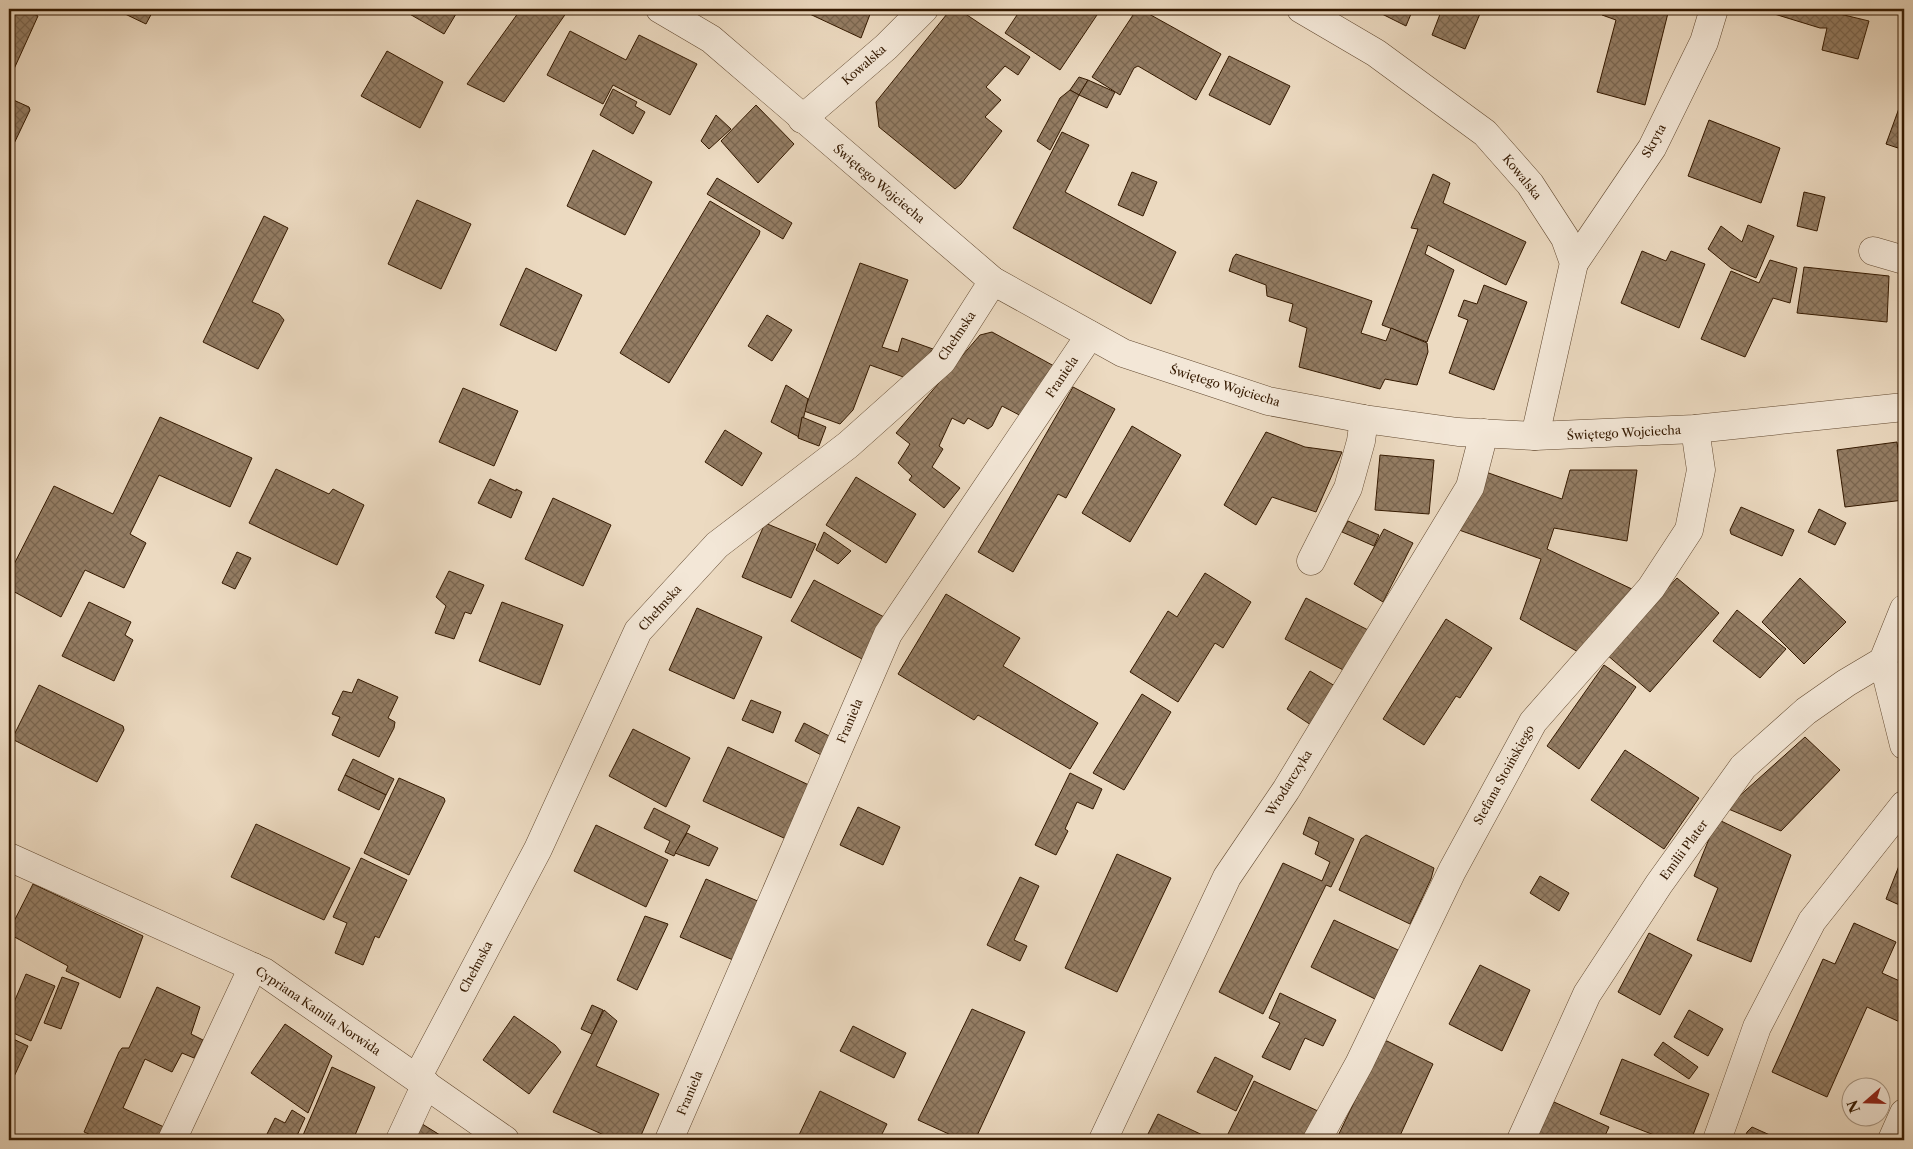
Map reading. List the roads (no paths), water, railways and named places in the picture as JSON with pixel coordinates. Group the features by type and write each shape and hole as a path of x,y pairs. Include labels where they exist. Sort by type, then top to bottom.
{"street":[{"name":"Świętego Wojciecha","path":"660,9 711,39 993,281 1123,353 1268,401 1364,419 1458,432 1535,436 1696,429 1904,407"},
{"name":"Kowalska","path":"802,119 886,47 924,9"},
{"name":"Kowalska","path":"1301,9 1376,53 1485,134 1530,184 1565,238 1574,263"},
{"name":"Skryta","path":"1574,263 1652,148 1704,42 1714,9"},
{"path":"1873,251 1904,260"},
{"path":"1535,436 1574,263"},
{"name":"Chełmska","path":"400,1140 421,1081 538,849 638,631 717,545 848,445 942,361 993,281"},
{"name":"Franiela","path":"669,1140 888,634 1090,335"},
{"path":"1312,562 1348,488 1361,441 1364,419"},
{"name":"Stefana Stoińskiego","path":"1317,1140 1359,1064 1452,871 1532,722 1651,588 1689,530 1701,470 1696,429"},
{"name":"Wrodarczyka","path":"1103,1140 1227,877 1286,790 1470,487 1484,433"},
{"path":"1904,609 1894,666 1904,745"},
{"name":"Emilii Plater","path":"1521,1140 1587,994 1659,884 1744,767 1806,711 1846,683 1894,666"},
{"path":"1717,1140 1757,1027 1812,922 1904,805"},
{"name":"Cypriana Kamila Norwida","path":"11,864 264,972 505,1140"},
{"path":"172,1140 253,967"},
{"path":"1892,1140 1904,1113"}]}
